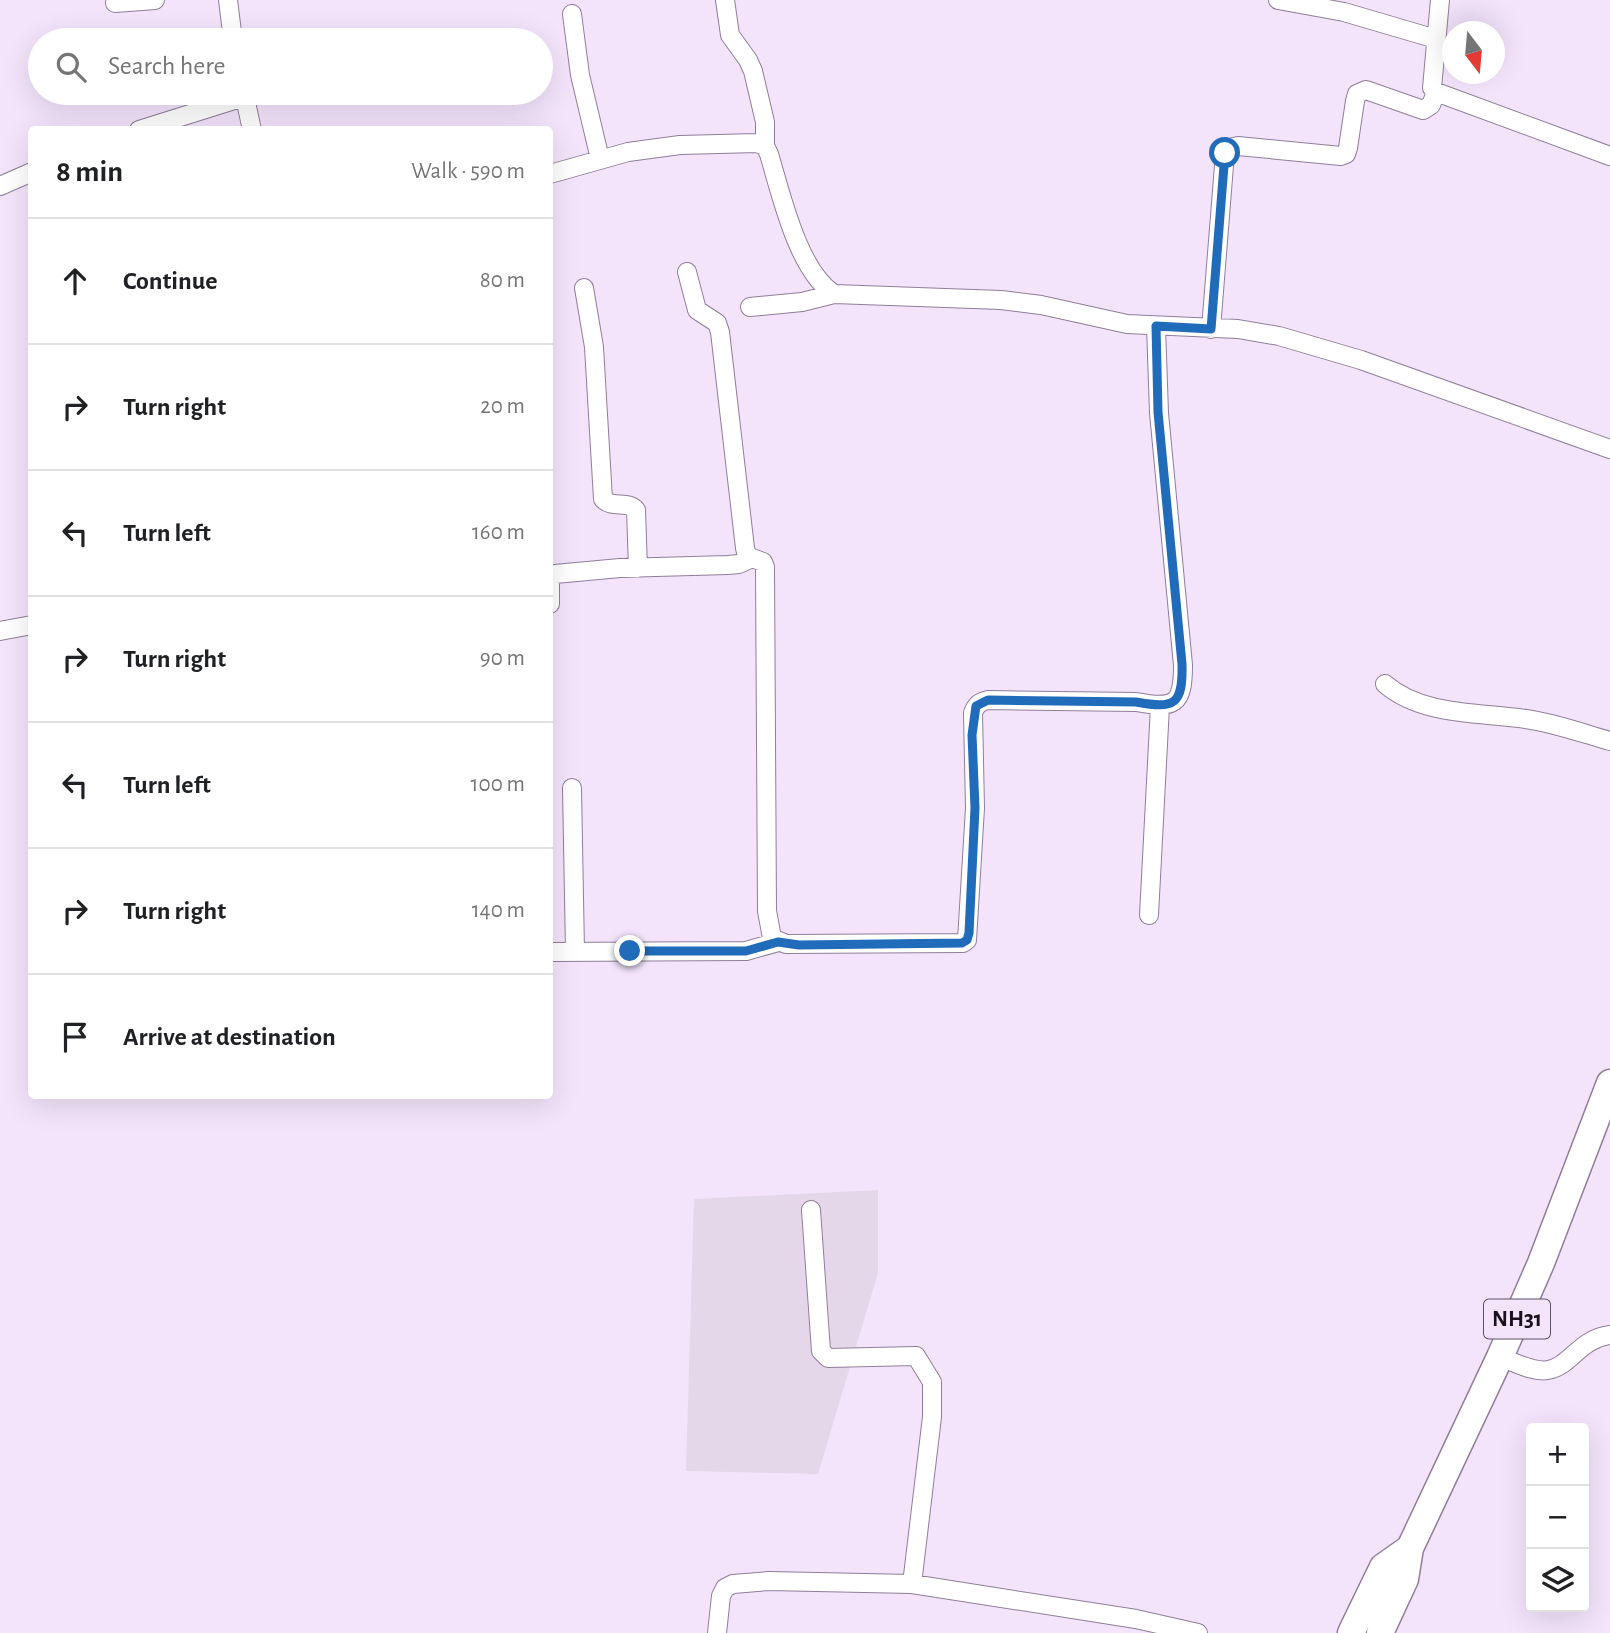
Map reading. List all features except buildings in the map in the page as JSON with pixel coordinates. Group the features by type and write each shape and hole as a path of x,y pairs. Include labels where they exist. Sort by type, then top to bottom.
{"highway":[{"name":"NH31","path":"1380,1633 1405,1579 1410,1548 1541,1263 1610,1083"},
{"name":"NH31","path":"1351,1633 1383,1567 1410,1548"}],"street":[{"path":"115,3 155,0"},
{"path":"228,0 232,28"},
{"path":"725,0 730,35 753,71 765,122 765,146 792,228 813,273 825,289 834,294"},
{"path":"1278,0 1344,12 1436,38"},
{"path":"1440,0 1431,81 1436,92 1610,156"},
{"path":"572,15 580,75 600,159"},
{"path":"1211,329 1225,153 1238,146 1341,156 1348,148 1355,101 1360,91 1366,90 1423,110 1431,105 1436,92"},
{"path":"151,126 214,105"},
{"path":"246,105 251,126"},
{"path":"553,173 628,152 680,145 757,143 765,146"},
{"path":"0,186 28,174"},
{"path":"687,272 697,310 717,323 720,332 745,548 750,559"},
{"path":"584,288 594,347 603,499 610,504 630,505 636,510 638,568"},
{"path":"750,307 802,302 834,294 1001,300 1041,305 1127,324 1279,335 1526,417 1610,449"},
{"path":"553,952 746,951 778,942 799,945 962,943 967,940 975,808 973,713 976,706 988,700 1136,702 1160,706 1175,701 1180,696 1183,686 1158,412 1156,326"},
{"path":"553,575 638,568 728,565 750,559 763,562 767,911 772,938 778,942"},
{"path":"0,631 28,626"},
{"path":"1385,684 1399,696 1414,702 1527,719 1610,741"},
{"path":"1149,915 1160,706"},
{"path":"572,788 575,952"},
{"path":"811,1210 821,1351 828,1358 916,1356 932,1382 932,1417 912,1584"},
{"path":"1500,1357 1547,1371 1556,1367 1586,1342 1610,1335"},
{"path":"717,1633 721,1596 725,1588 733,1584 769,1581 912,1584 1136,1619 1198,1633"}],"shaded area":[{"path":"878,1190 878,1273 818,1474 686,1471 694,1199"}],"route":[{"path":"630,951 746,951 778,942 799,945 962,943 967,940 969,933 975,808 972,735 976,706 988,700 1136,702 1160,706 1169,705 1180,696 1183,686 1182,664 1158,412 1156,326 1211,329 1225,153"}]}
